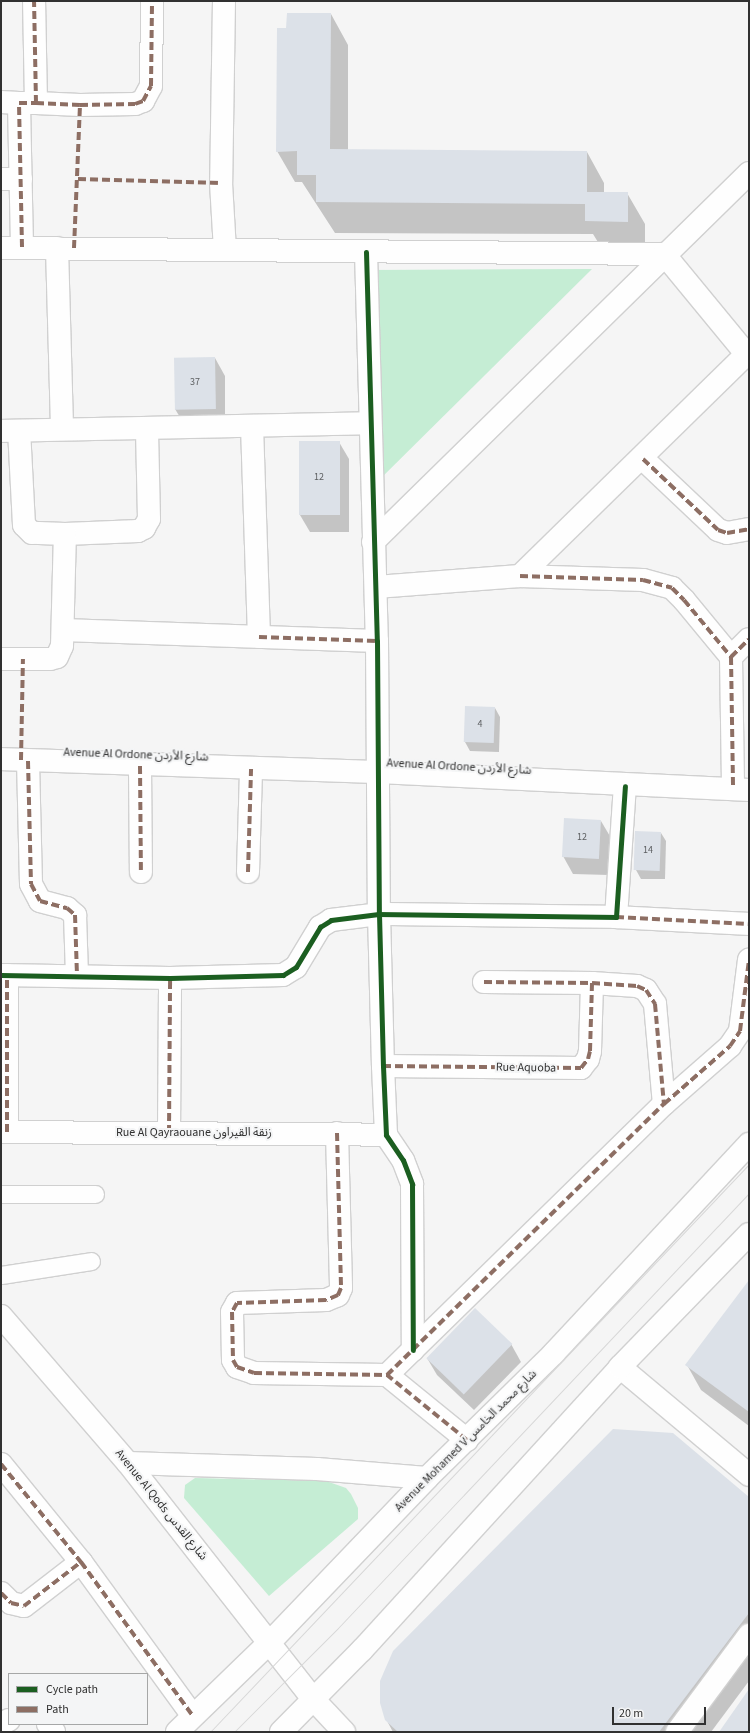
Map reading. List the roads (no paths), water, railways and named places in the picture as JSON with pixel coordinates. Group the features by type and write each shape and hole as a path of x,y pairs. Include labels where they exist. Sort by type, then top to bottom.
{"street":[{"path":"34,1 19,103 11,179 12,247 664,254 748,355 643,459 520,576"},
{"path":"19,103 96,105 135,104 143,101 151,86 152,1"},
{"path":"224,1 221,183 225,250"},
{"path":"373,542 664,254 749,173"},
{"path":"57,248 62,429"},
{"path":"366,252 369,423 376,588 379,772 379,914 383,1066 386,1135 403,1160 412,1184 413,1350"},
{"path":"146,428 148,519 144,528 138,531 32,534 24,525 10,431 369,423"},
{"path":"252,426 259,637"},
{"path":"643,459 718,530 727,533 749,529"},
{"path":"1,659 57,657 62,646 65,534"},
{"path":"376,588 520,576 659,583 672,588 684,600 731,657 741,789"},
{"path":"62,630 377,641"},
{"path":"731,657 749,639"},
{"name":"Avenue Al Ordone شارع الأردن","path":"1,759 140,766 379,772 625,786 741,789"},
{"path":"28,761 31,884 40,901 67,908 75,915 77,976"},
{"path":"140,766 141,872"},
{"path":"248,872 251,769"},
{"path":"616,917 625,786"},
{"path":"4,1132 4,975 170,978 283,975 296,967 320,927 331,920 379,914 616,917 749,924"},
{"path":"387,1375 664,1104 737,1038 749,960"},
{"path":"169,1133 170,978"},
{"path":"484,982 592,983 637,986 651,996 655,1004 664,1104"},
{"name":"Rue Aquoba","path":"383,1066 581,1068 588,1059 590,1051 592,983"},
{"name":"Rue Al Qayraouane زنقة القيراون","path":"4,1132 337,1133 386,1135"},
{"path":"337,1133 341,1288 338,1295 326,1300 238,1303 232,1312 233,1360 237,1368 254,1373 387,1375 467,1440"},
{"name":"Avenue Mohamed V شارع محمد الخامس","path":"177,1732 270,1642 427,1478 554,1353 749,1144"},
{"path":"281,1732 314,1700 620,1367 749,1234"},
{"name":"Avenue Al Qods شارع القدس","path":"1,1316 128,1463 314,1700 344,1732"},
{"path":"620,1367 749,1475"},
{"path":"128,1463 317,1469 427,1478"},
{"path":"1,1464 81,1562 193,1716"},
{"path":"1,1593 11,1603 24,1606 81,1562"},
{"path":"676,1732 749,1635"}],"lane":[{"path":"1,1194 95,1194"},
{"path":"1,1275 91,1261"}],"tram line":[{"path":"210,1732 749,1164"},
{"path":"234,1732 338,1628 749,1193"}]}
